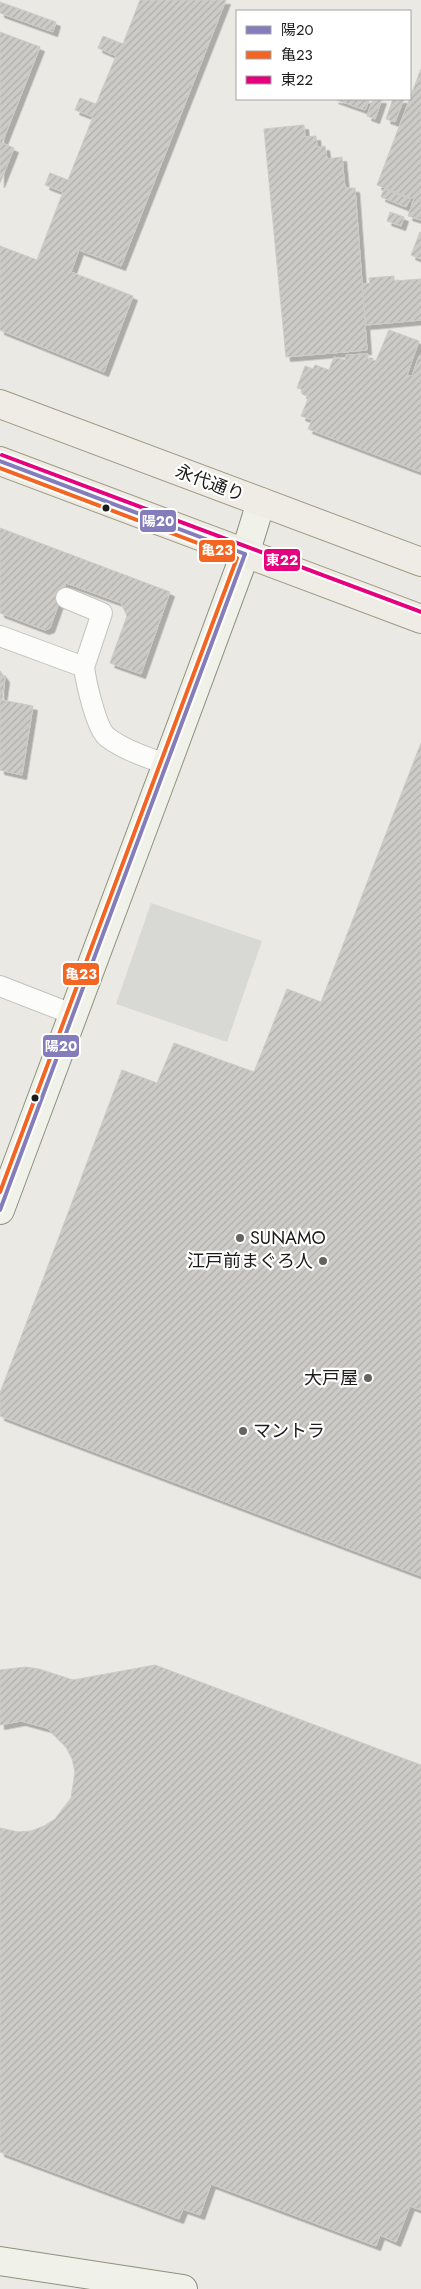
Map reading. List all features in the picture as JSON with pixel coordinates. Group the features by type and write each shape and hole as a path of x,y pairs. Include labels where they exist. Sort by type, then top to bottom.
{"main road":[{"name":"永代通り","path":"0,404 421,562"},
{"path":"0,461 421,619"}],"street":[{"path":"0,1210 245,554 261,502"},
{"path":"0,2261 183,2289"}],"lane":[{"path":"66,598 102,613 84,668 88,696 105,736 144,757 167,764"},
{"path":"0,636 84,668"},
{"path":"0,986 72,1014"}],"shaded area":[{"path":"151,903 262,941 227,1042 116,1004"}],"building":[{"path":"140,0 226,0 121,266 79,250 71,272 133,296 104,372 0,330 0,246 37,260 63,192 45,185 50,173 68,180 93,117 75,110 80,98 96,104 116,56 98,48 103,36 123,44"},
{"path":"0,2 56,22 53,32 0,13"},
{"path":"0,32 40,47 2,143 14,148 0,183"},
{"path":"421,69 421,220 408,216 414,199 377,185 409,100 411,100"},
{"path":"337,100 370,100 365,110"},
{"path":"373,100 382,100 375,119 367,116"},
{"path":"393,100 404,100 395,122 386,119"},
{"path":"304,125 305,137 316,136 317,147 325,146 327,159 342,157 345,188 355,188 367,350 286,357 264,129"},
{"path":"384,189 410,199 406,207 381,197"},
{"path":"390,212 404,217 401,226 387,221"},
{"path":"421,232 421,259 411,255"},
{"path":"394,276 394,281 421,279 421,320 366,325 362,284 370,283 369,278"},
{"path":"389,330 419,341 407,375 412,376 419,356 421,357 421,472 308,429 312,420 301,416 309,397 302,394 304,390 297,388 305,366 313,369 315,365 329,370 334,357 345,360 346,355 368,354 368,359 376,361"},
{"path":"0,528 170,592 141,674 110,663 127,616 121,603 66,583 50,628 45,630 0,613"},
{"path":"0,671 5,678 2,700 33,706 22,775 0,770"},
{"name":"SUNAMO","path":"421,743 421,1576 0,1416 0,1393 122,1070 157,1083 174,1043 254,1072 287,989 321,1002"},
{"path":"155,1665 421,1765 421,2210 410,2206 396,2242 380,2235 376,2246 211,2184 200,2215 183,2209 179,2219 0,2152 0,1828 18,1832 31,1831 55,1819 71,1798 75,1772 72,1759 66,1747 47,1728 21,1721 0,1725 0,1670 26,1667 39,1669 73,1680"}],"transit line":[{"name":"東22","path":"2,455 421,612"},
{"name":"陽20","path":"0,461 245,554"},
{"name":"亀23","path":"0,468 237,558 0,1192"},
{"name":"陽20","path":"0,1210 245,554"}],"place":[{"name":"SUNAMO","path":"240,1238"},
{"name":"江戸前まぐろ人","path":"323,1261"},
{"name":"大戸屋","path":"368,1378"},
{"name":"マントラ","path":"243,1431"}]}
